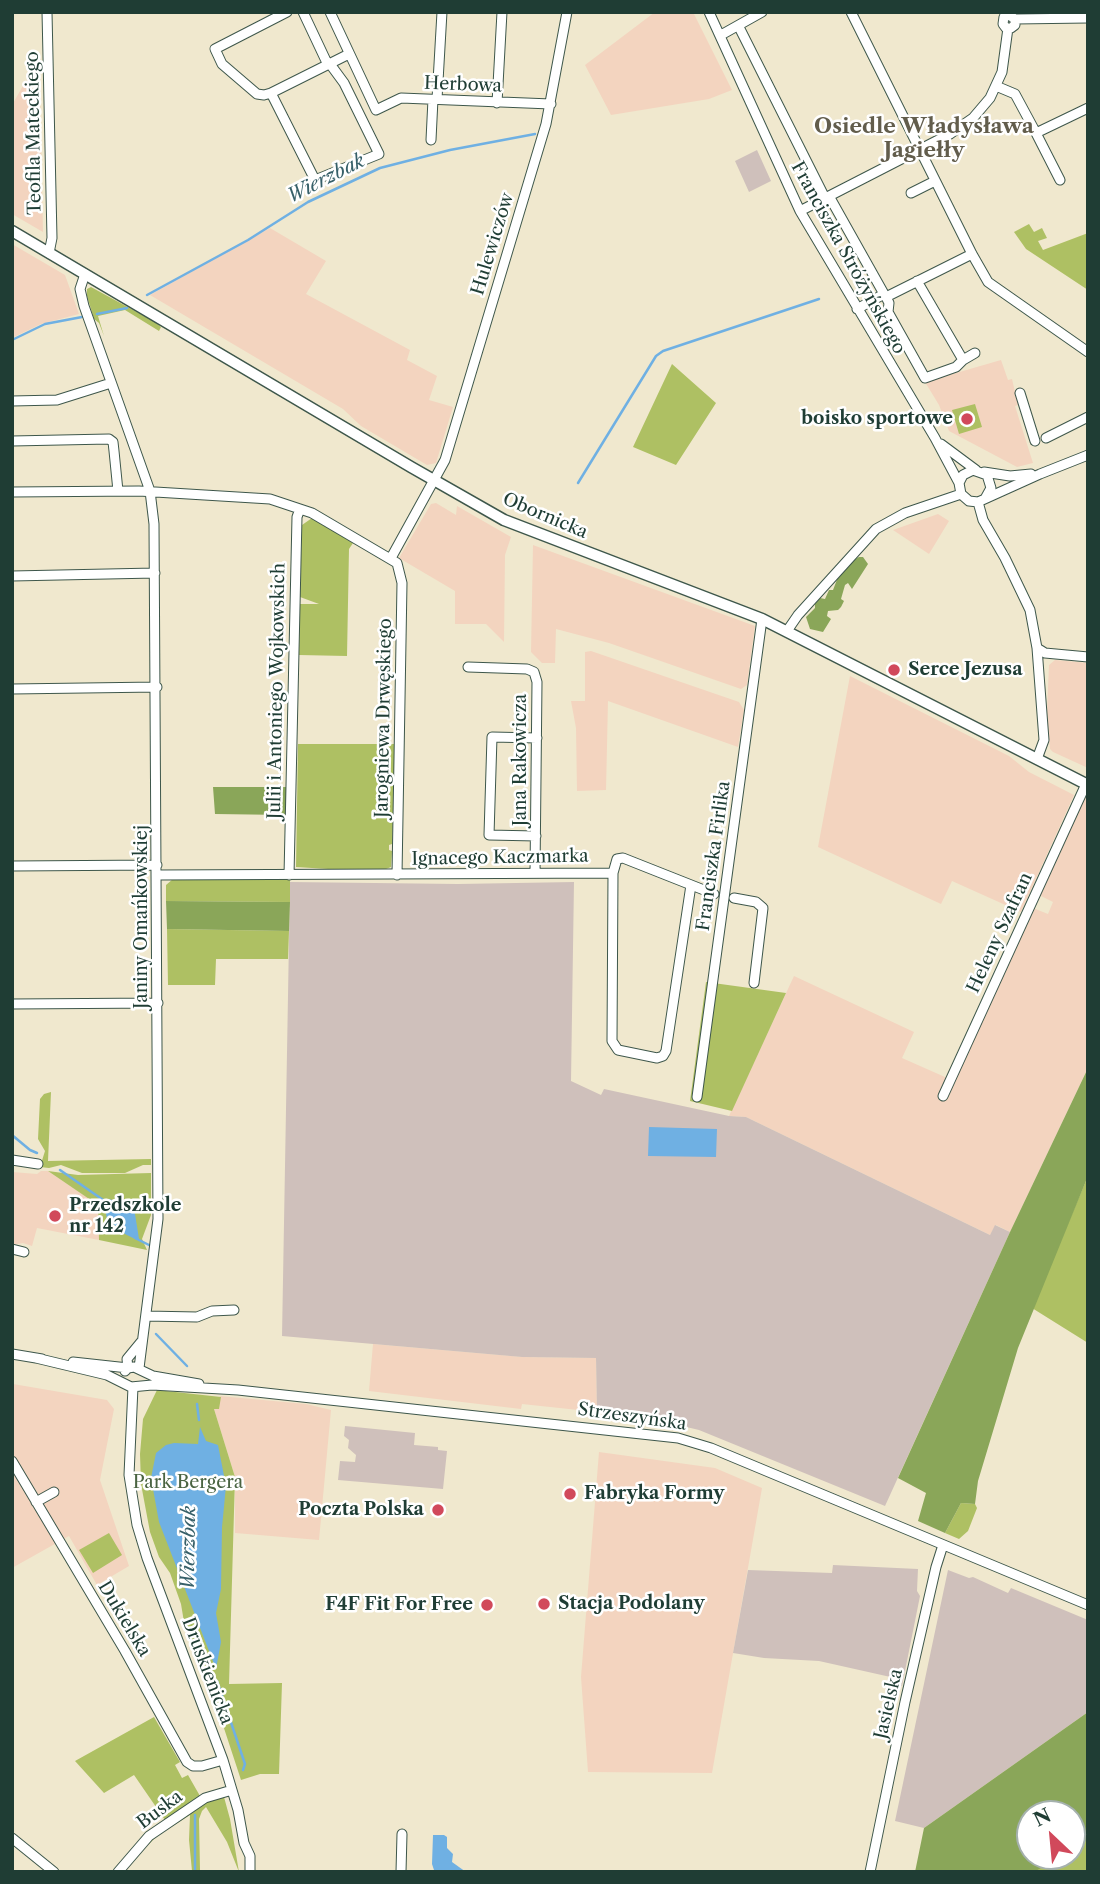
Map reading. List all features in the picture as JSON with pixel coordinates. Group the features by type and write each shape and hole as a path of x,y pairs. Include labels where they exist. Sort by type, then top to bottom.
{"main road":[{"name":"Obornicka","path":"12,231 495,515 531,532 709,597 787,631 1087,784"}],"street":[{"name":"Teofila Mateckiego","path":"47,12 51,238 49,253"},
{"path":"287,12 215,49 222,64 257,94 271,93 349,54 330,12"},
{"path":"271,93 315,180 379,154 344,83 329,64 303,12"},
{"path":"431,140 442,12"},
{"path":"497,103 502,12"},
{"name":"Hulewiczów","path":"433,480 445,460 551,104 567,12"},
{"name":"Franciszka Stróżyńskiego","path":"709,12 800,211 935,438 959,484"},
{"path":"721,35 762,12"},
{"path":"851,12 972,254 994,287 1088,352"},
{"path":"800,211 950,135 973,118 996,86 1006,57 1008,28 1003,24 1004,17 1087,18"},
{"path":"739,27 827,197 889,303 888,312 925,378 956,367 975,353"},
{"name":"Herbowa","path":"349,54 376,110 401,98 551,104"},
{"path":"996,86 1015,94 1060,180"},
{"path":"1036,134 1088,108"},
{"path":"911,193 935,181"},
{"path":"857,309 972,254"},
{"name":"Janiny Omańkowskiej","path":"85,274 81,284 81,298 150,491 155,524 159,1219 142,1340 141,1370"},
{"path":"917,281 963,360"},
{"path":"12,401 57,400 111,383"},
{"path":"1020,393 1035,441"},
{"path":"1046,438 1088,417"},
{"name":"Franciszka Stróżyńskiego","path":"935,438 956,457 980,471"},
{"path":"12,441 109,439 113,442 118,491"},
{"path":"1040,474 1010,476 980,471 965,473 959,484 961,494 969,500 982,499 1088,455"},
{"path":"980,471 991,484 982,499 983,520 1030,610 1037,648 1044,740 1037,759"},
{"path":"12,492 150,491 270,499 312,513 394,561 416,509 433,480"},
{"path":"787,631 803,609 876,528 905,513 961,494"},
{"name":"Julii i Antoniego Wojkowskich","path":"289,875 297,517 300,509"},
{"name":"Jarogniewa Drwęskiego","path":"394,561 402,583 397,875"},
{"path":"12,576 155,573"},
{"name":"Franciszka Firlika","path":"697,1097 762,620"},
{"path":"1037,648 1045,653 1088,657"},
{"name":"Jana Rakowicza","path":"468,667 527,669 534,672 537,682 535,873"},
{"path":"12,689 157,687"},
{"path":"536,836 489,835 492,737 537,738"},
{"name":"Heleny Szafran","path":"943,1096 1087,784"},
{"name":"Franciszka Firlika","path":"613,873 617,859 623,858 714,894"},
{"name":"Ignacego Kaczmarka","path":"12,866 289,875 613,873 611,1041 618,1050 657,1058 663,1056 666,1051 691,885"},
{"name":"Franciszka Firlika","path":"734,898 756,902 763,908 754,983"},
{"path":"12,1004 158,1003"},
{"path":"12,1160 38,1164"},
{"path":"12,1249 24,1252"},
{"path":"146,1316 197,1317 212,1311 234,1310"},
{"name":"Janiny Omańkowskiej","path":"128,1368 127,1359 142,1340"},
{"path":"12,1354 141,1370 143,1380 136,1386 103,1374 36,1358"},
{"path":"124,1382 123,1374 128,1368"},
{"name":"Strzeszyńska","path":"141,1370 225,1388"},
{"name":"Strzeszyńska","path":"136,1386 225,1388 678,1438 721,1452 1088,1605"},
{"name":"Druskienicka","path":"136,1386 130,1475 137,1525 223,1760 244,1843 250,1856 248,1872"},
{"name":"Dukielska","path":"12,1461 187,1762 193,1766 202,1766 223,1760"},
{"path":"36,1502 54,1492"},
{"name":"Jasielska","path":"870,1872 905,1702 943,1545"},
{"name":"Buska","path":"118,1872 149,1836 203,1799 232,1790"},
{"path":"401,1872 402,1834"},
{"path":"12,1838 54,1872"}],"shaded area":[{"path":"655,12 693,12 732,90 709,99 611,115 585,65"},
{"path":"24,84 40,93 43,232 12,214 12,105"},
{"path":"757,150 771,181 749,192 735,161"},
{"path":"270,228 326,261 306,294 410,350 407,360 437,376 429,400 453,407 436,463 427,465 361,426 343,409 150,295"},
{"path":"12,244 65,275 79,314 41,324 12,338"},
{"path":"1001,360 1008,380 1012,379 1018,405 1015,406 1033,463 1017,467 949,431 939,405 925,382"},
{"path":"436,503 456,515 457,506 511,537 505,555 504,642 486,624 455,624 455,591 399,558 431,504"},
{"path":"938,514 949,521 929,554 893,530"},
{"path":"533,545 755,626 747,685 741,689 609,643 556,629 555,663 542,663 531,652"},
{"path":"591,651 739,702 744,710 738,747 608,701 606,790 577,791 576,728 571,701 585,701 585,652"},
{"path":"1055,660 1088,663 1088,768 1050,749 1047,712 1049,665"},
{"path":"850,676 1009,756 1029,772 1074,795 1021,912 952,881 941,904 818,847"},
{"path":"1085,795 1088,796 1088,1068 1010,1232 996,1225 990,1235 746,1117 729,1116 794,976 914,1032 902,1058 954,1081 1033,908 1048,914 1053,902 1039,895"},
{"path":"290,882 574,882 571,1081 601,1095 604,1089 729,1116 746,1117 990,1235 995,1225 1010,1232 885,1506 699,1430 597,1412 596,1358 522,1357 282,1336"},
{"name":"Przedszkole nr 142","path":"48,1171 99,1205 99,1240 37,1228 32,1246 23,1243 12,1245 12,1172 37,1174"},
{"path":"373,1344 523,1357 596,1358 597,1412 522,1404 521,1409 369,1391"},
{"path":"13,1384 107,1400 114,1409 100,1480 129,1566 97,1585 69,1536 12,1568"},
{"path":"220,1396 306,1404 331,1410 319,1540 235,1533 235,1477 214,1409"},
{"path":"345,1426 415,1433 414,1445 438,1447 438,1450 447,1451 443,1489 338,1480 340,1461 355,1462 356,1455 348,1448 349,1440 344,1436"},
{"path":"599,1452 715,1468 762,1488 712,1773 588,1772 581,1677"},
{"path":"833,1565 918,1569 917,1591 920,1596 902,1686 894,1684 895,1678 819,1661 764,1658 733,1653 748,1570 832,1573"},
{"path":"948,1570 973,1577 1008,1593 1011,1588 1088,1620 1088,1712 924,1828 895,1821"}],"green space":[{"path":"1029,224 1034,232 1042,228 1047,238 1038,241 1043,250 1088,233 1088,290 1026,249 1014,232"},
{"path":"91,287 155,322 161,327 159,331 125,310 98,316 104,336 99,323 94,319 87,296 87,289"},
{"path":"672,364 716,403 676,465 633,447"},
{"name":"boisko sportowe","path":"975,404 982,427 959,434 952,410"},
{"path":"312,518 353,543 349,549 347,656 299,655 300,604 319,604 300,597 302,525"},
{"path":"863,557 868,564 852,589 848,583 845,585 841,607 828,611 827,616 831,619 823,632 810,629 806,617 820,598 825,599 829,590 833,590 838,577 852,561"},
{"path":"298,744 396,744 392,844 389,845 389,850 392,851 391,867 344,870 296,867"},
{"path":"213,787 286,787 286,815 215,814"},
{"path":"173,879 290,879 290,902 166,901 166,885"},
{"path":"166,901 290,902 289,931 167,929"},
{"path":"167,929 289,931 288,959 216,959 215,985 168,985"},
{"path":"706,982 786,993 732,1111 690,1101"},
{"path":"1088,1068 1088,1176 1018,1348 978,1481 975,1504 961,1503 945,1533 918,1521 926,1493 898,1478"},
{"path":"51,1092 48,1161 151,1159 151,1165 143,1165 125,1173 82,1173 61,1165 40,1167 45,1151 38,1139 40,1099"},
{"path":"48,1171 78,1175 151,1173 151,1215 142,1239 147,1250 99,1240 98,1205"},
{"path":"1088,1176 1088,1343 1032,1308"},
{"name":"Park Bergera","path":"157,1390 221,1397 219,1409 214,1409 235,1477 229,1684 282,1683 279,1774 260,1774 241,1780 219,1713 206,1684 208,1678 203,1674 185,1628 181,1604 170,1573 159,1557 150,1532 141,1484 140,1454 143,1419"},
{"path":"961,1503 975,1504 977,1508 968,1531 959,1539 945,1533"},
{"path":"109,1533 122,1555 93,1573 79,1550"},
{"path":"1088,1712 1088,1840 1086,1841 1086,1800 1016,1800 1016,1870 1037,1870 915,1872 924,1828"},
{"path":"154,1717 180,1762 175,1765 182,1778 188,1775 200,1796 165,1820 134,1775 104,1793 75,1761"},
{"path":"224,1797 239,1872 227,1842 206,1807 199,1819 200,1870 192,1871 190,1815 149,1844 147,1840 204,1802"},
{"path":"1088,1819 1088,1872 1001,1872 1016,1864 1016,1870 1086,1870"}],"water":[{"path":"649,1127 717,1129 716,1157 648,1156"},
{"path":"109,1199 128,1205 135,1214 139,1239 125,1234 107,1219 104,1203"},
{"path":"200,1427 206,1441 218,1445 226,1486 221,1589 216,1613 221,1642 216,1669 159,1522 151,1478 156,1453 166,1445 174,1443 198,1444"},
{"path":"433,1835 447,1837 447,1848 453,1854 452,1862 466,1872 434,1870"}],"waterway":[{"name":"Wierzbak","path":"147,295 248,240 308,202 380,168 450,150 535,134"},
{"path":"578,483 656,356 663,351 819,299"},
{"name":"Wierzbak","path":"97,314 127,308"},
{"name":"Wierzbak","path":"12,340 45,324 82,317"},
{"name":"Wierzbak","path":"12,1135 37,1153"},
{"name":"Wierzbak","path":"60,1170 106,1202"},
{"name":"Wierzbak","path":"135,1238 151,1246"},
{"name":"Wierzbak","path":"156,1334 187,1366"},
{"name":"Wierzbak","path":"197,1404 199,1420"},
{"name":"Wierzbak","path":"217,1681 245,1764 243,1770"},
{"name":"Wierzbak","path":"195,1815 195,1869"}],"place":[{"name":"boisko sportowe","path":"967,419"},
{"name":"Serce Jezusa","path":"894,670"},
{"name":"Przedszkole nr 142","path":"55,1216"},
{"name":"Fabryka Formy","path":"570,1494"},
{"name":"Poczta Polska","path":"438,1510"},
{"name":"Stacja Podolany","path":"544,1604"},
{"name":"F4F Fit For Free","path":"487,1605"}],"district":[{"name":"Osiedle Władysława Jagiełły","path":"924,139"}]}
